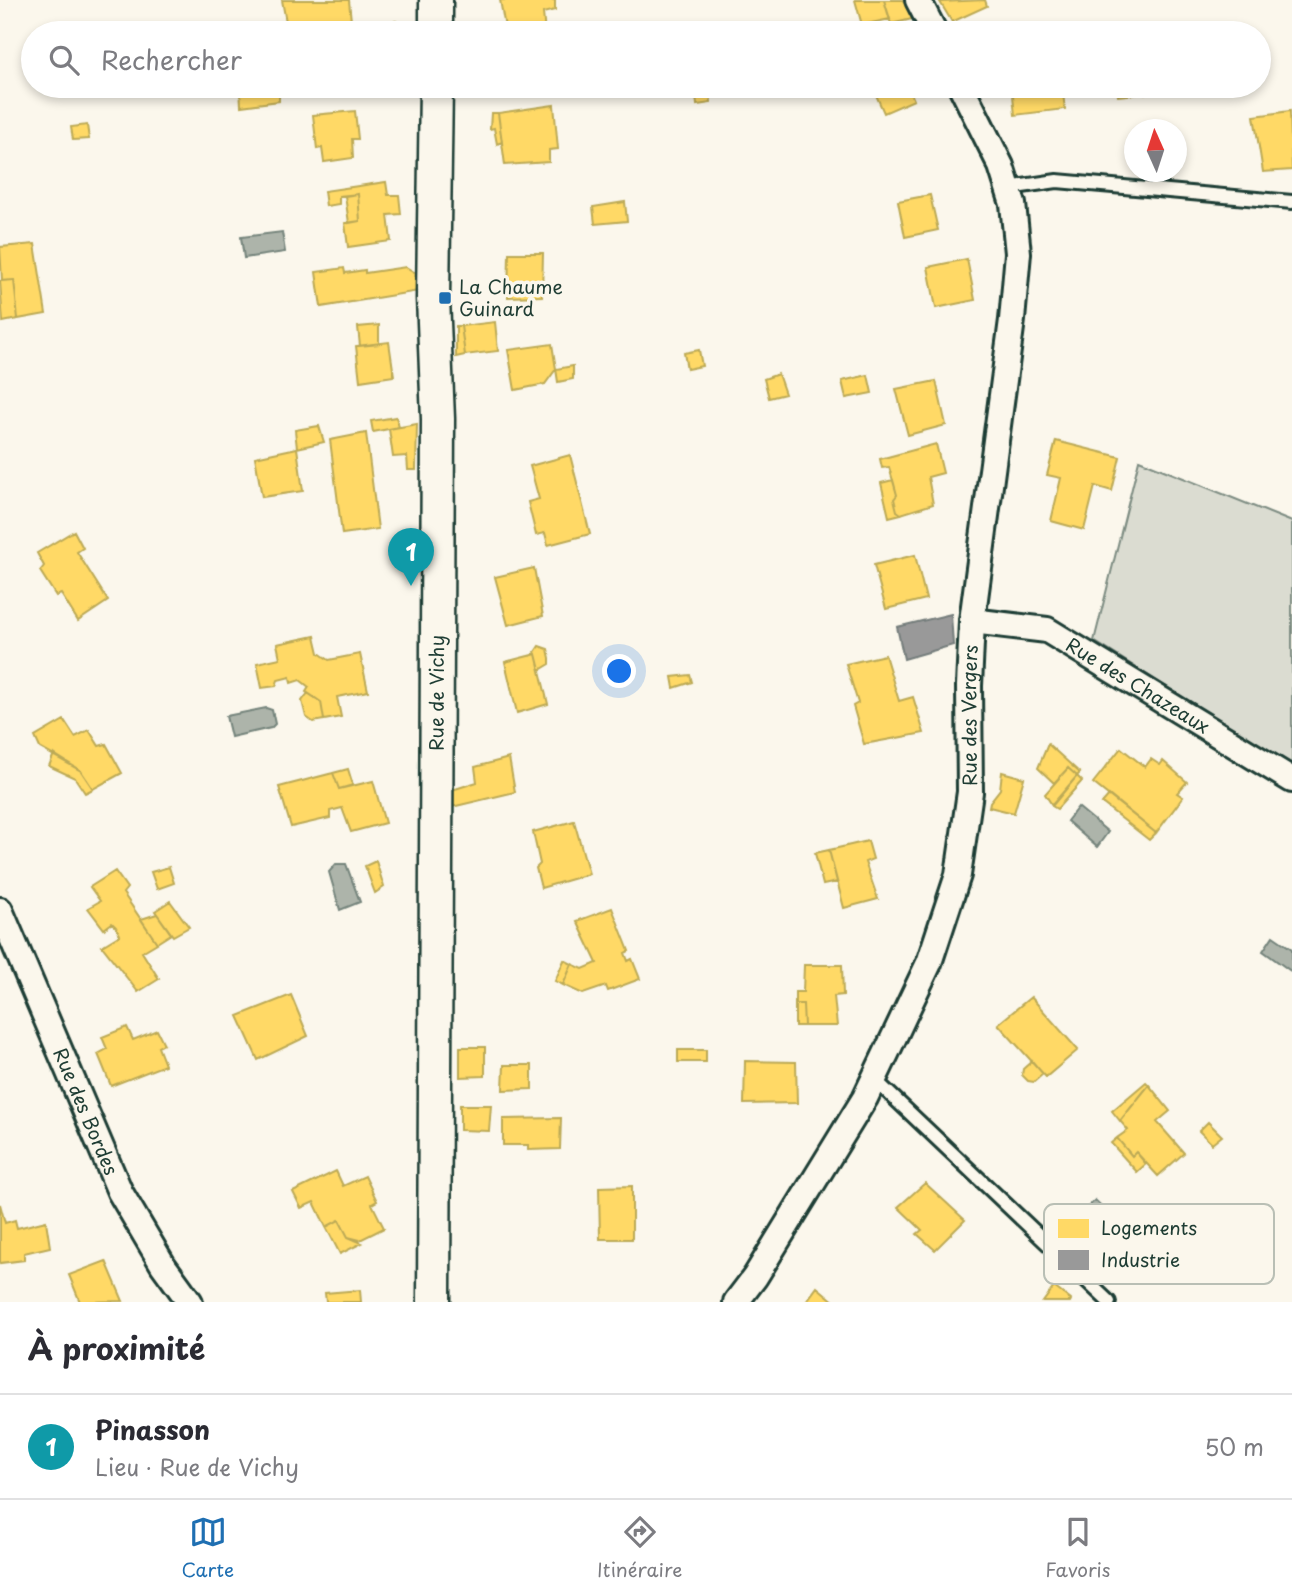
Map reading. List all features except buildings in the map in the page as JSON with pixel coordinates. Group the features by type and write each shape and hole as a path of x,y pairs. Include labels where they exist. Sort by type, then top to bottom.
{"street":[{"path":"436,0 436,21"},
{"path":"918,0 929,21"},
{"name":"Rue de Vichy","path":"434,1302 438,419 433,298 436,98"},
{"name":"Rue des Vergers","path":"736,1302 755,1277 874,1079 929,963 958,875 970,792 968,686 972,621 1018,253 1013,204 1001,166 967,98"},
{"name":"Rue des Chazeaux","path":"972,621 1047,630 1292,780"},
{"name":"Rue des Bordes","path":"0,910 120,1192 163,1265 190,1302"}],"lane":[{"path":"1008,188 1057,181 1292,202"},
{"path":"874,1079 1044,1240"},
{"path":"1090,1284 1109,1302"}],"shaded area":[{"path":"282,232 285,252 244,258 241,237"},
{"path":"1139,460 1292,522 1292,766 1094,641"},
{"path":"266,708 272,710 275,724 271,728 231,737 226,716"},
{"path":"1078,807 1108,832 1097,847 1067,821"},
{"path":"336,864 346,864 360,902 340,910 329,872"},
{"path":"1273,936 1292,949 1292,972 1263,951"}],"place":[{"name":"La Chaume Guinard","path":"445,298"},
{"name":"Pinasson","path":"411,586"}]}
